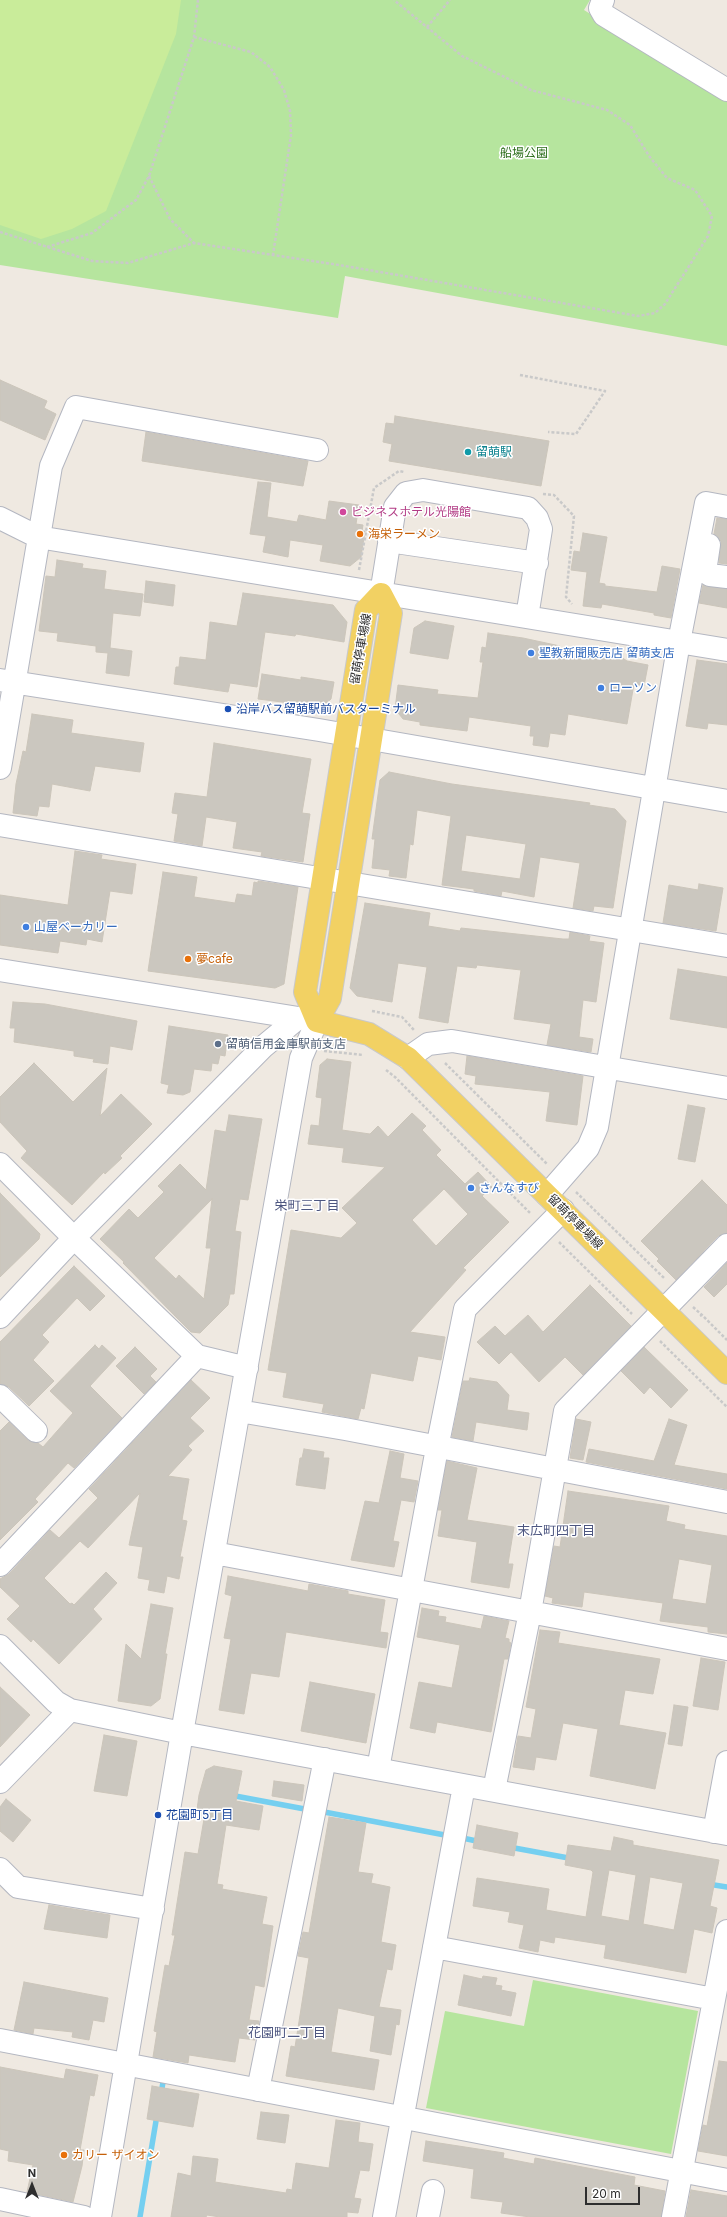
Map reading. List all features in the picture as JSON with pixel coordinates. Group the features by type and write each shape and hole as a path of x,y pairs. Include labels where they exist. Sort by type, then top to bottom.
{"main road":[{"name":"留萌停車場線","path":"381,594 391,613 330,998 307,1019 305,992 366,610 381,594"},
{"name":"留萌停車場線","path":"307,1019 369,1034 408,1058 727,1373"}],"street":[{"path":"603,0 600,8 604,15 727,90"},
{"path":"0,768 8,681 51,466 76,408 318,450"},
{"path":"381,594 395,507 406,493 423,490 528,508 537,518 541,528 537,563 527,617"},
{"path":"547,1194 588,1148 597,1127 632,930 679,642 706,503 727,507"},
{"path":"727,517 718,516 712,521 705,567 705,572 710,575 727,577"},
{"path":"0,518 38,537 381,594 582,625 727,650"},
{"path":"389,542 537,563"},
{"path":"8,681 347,735 727,801"},
{"path":"0,825 727,946"},
{"path":"0,970 307,1019"},
{"path":"0,1317 74,1238 263,1047 307,1019"},
{"path":"100,2217 182,1733 307,1019"},
{"path":"408,1058 428,1044 452,1041 727,1088"},
{"path":"0,1164 74,1238 197,1356 247,1368"},
{"path":"378,1769 437,1448 465,1309 562,1210"},
{"path":"494,1790 530,1612 565,1411 727,1245"},
{"path":"0,1565 197,1356"},
{"path":"0,1396 36,1431"},
{"path":"239,1411 727,1502"},
{"path":"214,1553 727,1649"},
{"path":"0,1646 56,1702 70,1710 182,1733 721,1833 727,1762"},
{"path":"0,1782 70,1710"},
{"path":"258,2090 325,1759"},
{"path":"384,2217 401,2117 464,1786"},
{"path":"0,1869 18,1887 152,1909"},
{"path":"673,2217 727,1931"},
{"path":"434,1947 714,1999"},
{"path":"0,2040 727,2180"},
{"path":"428,2217 432,2191"},
{"path":"0,2199 84,2217"}],"path":[{"path":"46,247 92,233 136,200 148,176 194,37 198,0"},
{"path":"0,232 92,260 128,263 194,243 638,316 655,313 665,304 708,236 712,216 695,190 667,178 649,156 630,125 608,110 531,90 462,56 394,0"},
{"path":"427,27 450,0"},
{"path":"194,37 251,52 270,67 284,90 290,110 291,135 272,255"},
{"path":"148,176 170,219 194,243"},
{"path":"520,375 605,391 576,434 548,432"},
{"path":"355,589 374,488 399,471 407,472"},
{"path":"539,493 554,495 574,516 566,597 576,609 585,611 582,625"},
{"path":"372,1011 402,1017 561,1178 668,1282"},
{"path":"690,1304 702,1315"}],"green space":[{"name":"船場公園","path":"0,0 590,0 584,10 727,100 727,346 345,276 338,318 0,265"},
{"path":"0,0 181,0 176,34 106,211 72,229 41,239 0,225"},
{"path":"533,1980 698,2011 671,2154 426,2108 445,2011 524,2026"}],"building":[{"path":"0,380 47,401 44,408 56,414 45,440 0,420"},
{"name":"留萌駅","path":"395,416 549,441 541,486 389,461 392,444 383,442 386,423 394,424"},
{"path":"146,432 308,461 303,486 142,461"},
{"path":"258,482 271,483 267,517 297,522 299,515 326,520 329,501 359,505 356,524 363,525 362,531 365,531 361,557 350,566 320,561 323,545 290,540 288,557 263,552 266,536 250,534"},
{"path":"717,518 727,519 727,564 719,563 721,541 714,534"},
{"path":"583,533 607,537 599,583 605,584 605,586 657,592 662,566 680,569 671,618 654,615 654,613 602,604 601,608 583,606 587,572 571,570 574,551 580,552"},
{"path":"57,560 83,564 82,568 106,571 104,589 143,594 140,616 113,613 110,648 132,651 129,676 106,673 108,653 96,652 96,646 57,641 58,633 39,631 46,576 55,577"},
{"path":"146,581 175,585 173,606 144,602"},
{"path":"703,585 727,589 727,608 699,603"},
{"path":"243,593 333,605 347,622 344,642 296,634 295,636 265,632 257,687 230,683 228,692 174,684 176,667 179,667 180,657 206,660 210,622 237,626"},
{"path":"425,621 454,626 448,659 410,653 414,628"},
{"path":"488,633 523,638 560,646 559,649 597,656 603,654 613,655 621,657 627,661 648,665 644,686 634,684 627,724 568,714 565,735 550,733 548,747 533,745 534,736 530,736 531,726 469,717 467,731 420,725 420,722 403,719 395,709 398,685 438,690 437,694 478,698 483,662 480,662 482,647 486,648"},
{"path":"697,660 727,664 727,725 708,723 707,729 686,726"},
{"path":"262,674 301,680 301,677 334,682 331,699 322,707 258,699"},
{"path":"32,714 73,720 71,733 144,743 140,772 95,766 90,791 52,784 49,807 39,806 37,816 13,813 16,784 23,751 26,752"},
{"path":"214,743 311,759 302,813 310,814 303,862 261,856 262,852 233,848 237,822 206,817 202,846 174,841 178,814 172,813 175,793 207,797"},
{"path":"389,772 452,784 590,803 589,805 615,809 626,821 613,908 594,906 593,911 573,908 580,863 540,857 534,897 502,891 501,896 474,891 474,889 442,885 451,816 417,810 413,845 410,844 406,878 389,876 390,870 372,868 375,839 372,839 380,780","holes":["466,835 526,844 520,879 461,871"]},
{"path":"75,851 102,855 101,859 136,864 132,894 110,891 102,942 87,939 86,945 60,941 58,953 0,945 0,895 68,905"},
{"path":"163,872 197,877 194,897 235,903 237,894 252,896 254,882 258,883 258,881 298,887 284,984 275,988 148,971"},
{"path":"699,884 723,888 716,931 663,923 669,885 698,890"},
{"path":"365,903 430,913 428,926 460,931 461,928 563,939 569,939 570,932 590,936 589,941 604,943 596,1002 583,1000 579,1037 593,1039 591,1052 547,1045 551,1024 514,1019 521,970 477,965 476,968 457,966 448,1023 419,1018 427,967 398,963 392,1002 357,996 350,988"},
{"path":"678,969 727,977 727,1028 670,1019"},
{"path":"13,1002 45,1004 137,1021 132,1050 110,1046 108,1064 93,1062 94,1059 74,1056 74,1051 14,1042 15,1028 10,1028"},
{"path":"169,1026 228,1035 225,1056 220,1055 218,1064 212,1063 211,1071 194,1069 190,1092 183,1095 167,1093 169,1085 161,1083"},
{"path":"467,1056 583,1076 577,1125 546,1121 550,1092 475,1084 476,1076 465,1074"},
{"path":"327,1059 351,1062 342,1130 370,1134 378,1126 388,1137 412,1113 426,1126 422,1130 441,1150 436,1155 465,1184 478,1172 492,1187 482,1196 509,1222 463,1268 466,1270 410,1332 445,1337 441,1360 418,1356 413,1381 371,1373 364,1409 361,1408 358,1419 322,1412 324,1404 283,1397 287,1373 268,1370 291,1230 341,1238 357,1223 342,1208 385,1167 342,1162 344,1148 308,1144 311,1125 319,1126 322,1098 316,1097 320,1065","holes":["444,1189 468,1214 436,1246 412,1220"]},
{"path":"34,1063 73,1102 107,1068 100,1116 121,1094 152,1124 120,1156 122,1158 105,1174 104,1172 72,1205 21,1158 27,1151 0,1122 0,1097"},
{"path":"688,1105 705,1108 695,1162 678,1159"},
{"path":"229,1115 262,1119 248,1200 240,1199 235,1231 241,1232 234,1294 230,1294 228,1305 200,1333 191,1332 100,1239 129,1209 138,1218 164,1192 158,1186 180,1164 206,1190 215,1130 226,1132","holes":["212,1199 206,1248 211,1248 204,1299 179,1275 176,1279 154,1258"]},
{"path":"702,1180 727,1205 727,1233 718,1236 676,1280 657,1261 659,1259 641,1241"},
{"path":"0,1193 40,1234 39,1239 0,1277"},
{"path":"727,1263 727,1284 714,1297 704,1287"},
{"path":"74,1266 105,1296 90,1311 77,1298 42,1335 49,1342 33,1360 54,1381 29,1406 9,1387 0,1384 0,1342"},
{"path":"590,1285 631,1326 583,1375 565,1357 539,1382 511,1352 499,1364 477,1342 495,1326 505,1336 528,1315 543,1332"},
{"path":"95,1345 99,1349 102,1345 116,1358 90,1386 122,1418 74,1468 68,1463 35,1499 38,1502 0,1540 0,1431 9,1422 28,1440 38,1443 43,1447 73,1413 50,1391"},
{"path":"135,1347 157,1369 150,1376 156,1382 144,1394 116,1366"},
{"path":"644,1347 688,1390 671,1408 650,1387 644,1394 621,1371"},
{"path":"470,1378 497,1382 509,1395 507,1410 529,1413 527,1430 476,1422 473,1441 452,1437 463,1381 469,1381"},
{"path":"191,1380 210,1398 190,1418 204,1431 188,1446 192,1450 168,1476 189,1479 182,1520 187,1521 180,1557 183,1557 179,1579 167,1576 164,1593 148,1590 150,1580 138,1578 143,1547 129,1545 140,1493 88,1548 80,1541 44,1578 70,1604 72,1603 74,1605 106,1572 117,1583 93,1609 102,1619 59,1664 33,1639 31,1642 7,1619 20,1606 0,1587 0,1579 9,1574 50,1530 59,1538 98,1498 89,1489"},
{"path":"576,1419 591,1422 583,1460 570,1458"},
{"path":"669,1419 687,1425 674,1465 727,1474 727,1489 586,1462 589,1449 654,1461"},
{"path":"304,1449 324,1452 323,1458 329,1458 325,1489 296,1485 300,1458 302,1458"},
{"path":"390,1451 404,1454 400,1478 418,1481 414,1502 401,1500 393,1541 399,1542 394,1567 351,1560 365,1501 379,1503"},
{"path":"447,1461 477,1468 467,1520 514,1527 508,1564 513,1564 509,1588 471,1582 477,1542 438,1536 442,1510 438,1510"},
{"path":"568,1491 669,1506 666,1521 685,1525 684,1529 727,1536 727,1634 708,1632 708,1627 660,1621 663,1603 584,1592 582,1607 552,1603 553,1598 545,1596 554,1546 560,1547","holes":["679,1559 712,1565 706,1604 672,1599"]},
{"path":"228,1576 308,1591 309,1584 348,1591 348,1594 385,1600 380,1632 388,1633 386,1648 286,1632 279,1677 251,1673 244,1714 219,1710 231,1639 224,1638 232,1596 225,1594"},
{"path":"151,1604 173,1608 165,1654 167,1654 160,1699 151,1706 118,1701 126,1644 141,1659"},
{"path":"422,1608 439,1611 438,1616 446,1617 445,1622 481,1629 484,1616 509,1621 505,1638 509,1639 509,1642 511,1643 508,1659 504,1659 491,1732 437,1722 435,1733 410,1728 419,1682 452,1688 460,1645 417,1637"},
{"path":"540,1630 560,1632 558,1643 660,1659 653,1694 625,1690 619,1725 666,1733 655,1789 590,1776 598,1729 563,1723 556,1760 536,1757 534,1770 513,1767 518,1736 531,1738 536,1709 526,1707"},
{"path":"701,1658 725,1662 718,1710 693,1706"},
{"path":"310,1682 375,1694 366,1743 301,1731"},
{"path":"0,1687 30,1715 0,1747"},
{"path":"674,1705 688,1707 682,1746 668,1744"},
{"path":"104,1735 137,1741 127,1796 94,1791"},
{"path":"214,1766 242,1771 236,1801 263,1806 259,1830 226,1825 217,1884 223,1885 222,1889 267,1897 262,1924 273,1926 264,1987 255,1985 249,2020 259,2021 255,2040 239,2038 235,2062 189,2055 188,2063 153,2057 157,2032 154,2031 165,1965 169,1966 175,1935 172,1935 185,1852 198,1854 204,1819 196,1817 199,1795 206,1770"},
{"path":"274,1781 304,1785 302,1801 272,1796"},
{"path":"6,1799 31,1820 13,1842 0,1831 0,1807"},
{"path":"329,1817 366,1823 358,1872 373,1874 371,1883 390,1887 381,1942 396,1945 392,1970 387,1969 379,2007 401,2010 399,2025 396,2024 391,2055 370,2051 375,2016 338,2008 331,2052 379,2060 374,2090 286,2076 291,2046 295,2047 309,1958 298,1956 303,1932 309,1933"},
{"path":"477,1825 518,1833 514,1856 473,1848"},
{"path":"614,1837 633,1841 633,1845 719,1860 710,1906 717,1908 712,1933 694,1929 686,1973 604,1958 606,1945 555,1937 554,1943 540,1940 538,1952 519,1948 524,1925 508,1922 510,1912 473,1906 477,1878 549,1889 546,1910 586,1917 593,1872 591,1870 565,1865 568,1845 611,1851","holes":["609,1870 636,1875 629,1921 601,1916","650,1877 683,1883 674,1930 643,1924"]},
{"path":"49,1905 110,1915 107,1938 44,1929"},
{"path":"464,1975 482,1979 483,1976 497,1978 495,1985 502,1986 501,1990 516,1993 511,2016 458,2005"},
{"path":"24,1982 108,1998 104,2022 93,2020 89,2040 72,2037 73,2032 34,2028 33,2034 14,2030"},
{"path":"719,2061 727,2062 727,2156 698,2151 703,2125 707,2126"},
{"path":"0,2067 64,2079 66,2069 98,2075 94,2096 90,2095 80,2150 84,2150 82,2166 73,2202 27,2192 33,2165 8,2161 9,2151 0,2149"},
{"path":"152,2086 199,2094 193,2127 147,2119"},
{"path":"261,2112 289,2115 285,2143 257,2139"},
{"path":"336,2120 360,2123 358,2142 373,2144 369,2171 360,2170 354,2198 361,2199 358,2213 347,2212 347,2217 220,2217 207,2215 206,2217 171,2217 178,2173 191,2176 193,2156 218,2159 215,2182 286,2193 287,2189 292,2190 296,2163 329,2168"},
{"path":"426,2141 504,2153 503,2158 534,2164 535,2158 635,2177 634,2185 665,2191 661,2217 530,2217 501,2213 503,2202 471,2198 474,2169 423,2161"},
{"path":"691,2190 727,2196 727,2217 686,2217"}],"waterway":[{"path":"230,1795 310,1810"},
{"path":"319,1811 450,1836"},
{"path":"458,1837 481,1842"},
{"path":"509,1847 574,1859"},
{"path":"708,1884 727,1887"},
{"path":"161,2095 164,2075"},
{"path":"140,2217 157,2115"}],"place":[{"name":"留萌駅","path":"468,452"},
{"name":"ビジネスホテル光陽館","path":"343,512"},
{"name":"海栄ラーメン","path":"360,534"},
{"name":"聖教新聞販売店 留萌支店","path":"531,653"},
{"name":"ローソン","path":"601,688"},
{"name":"沿岸バス留萌駅前バスターミナル","path":"228,709"},
{"name":"山屋ベーカリー","path":"26,927"},
{"name":"夢cafe","path":"188,959"},
{"name":"留萌信用金庫駅前支店","path":"218,1044"},
{"name":"さんなすび","path":"471,1188"},
{"name":"花園町5丁目","path":"158,1815"},
{"name":"カリー ザイオン","path":"64,2155"}],"district":[{"name":"栄町三丁目","path":"307,1206"},
{"name":"末広町四丁目","path":"556,1531"},
{"name":"花園町二丁目","path":"287,2033"}]}
